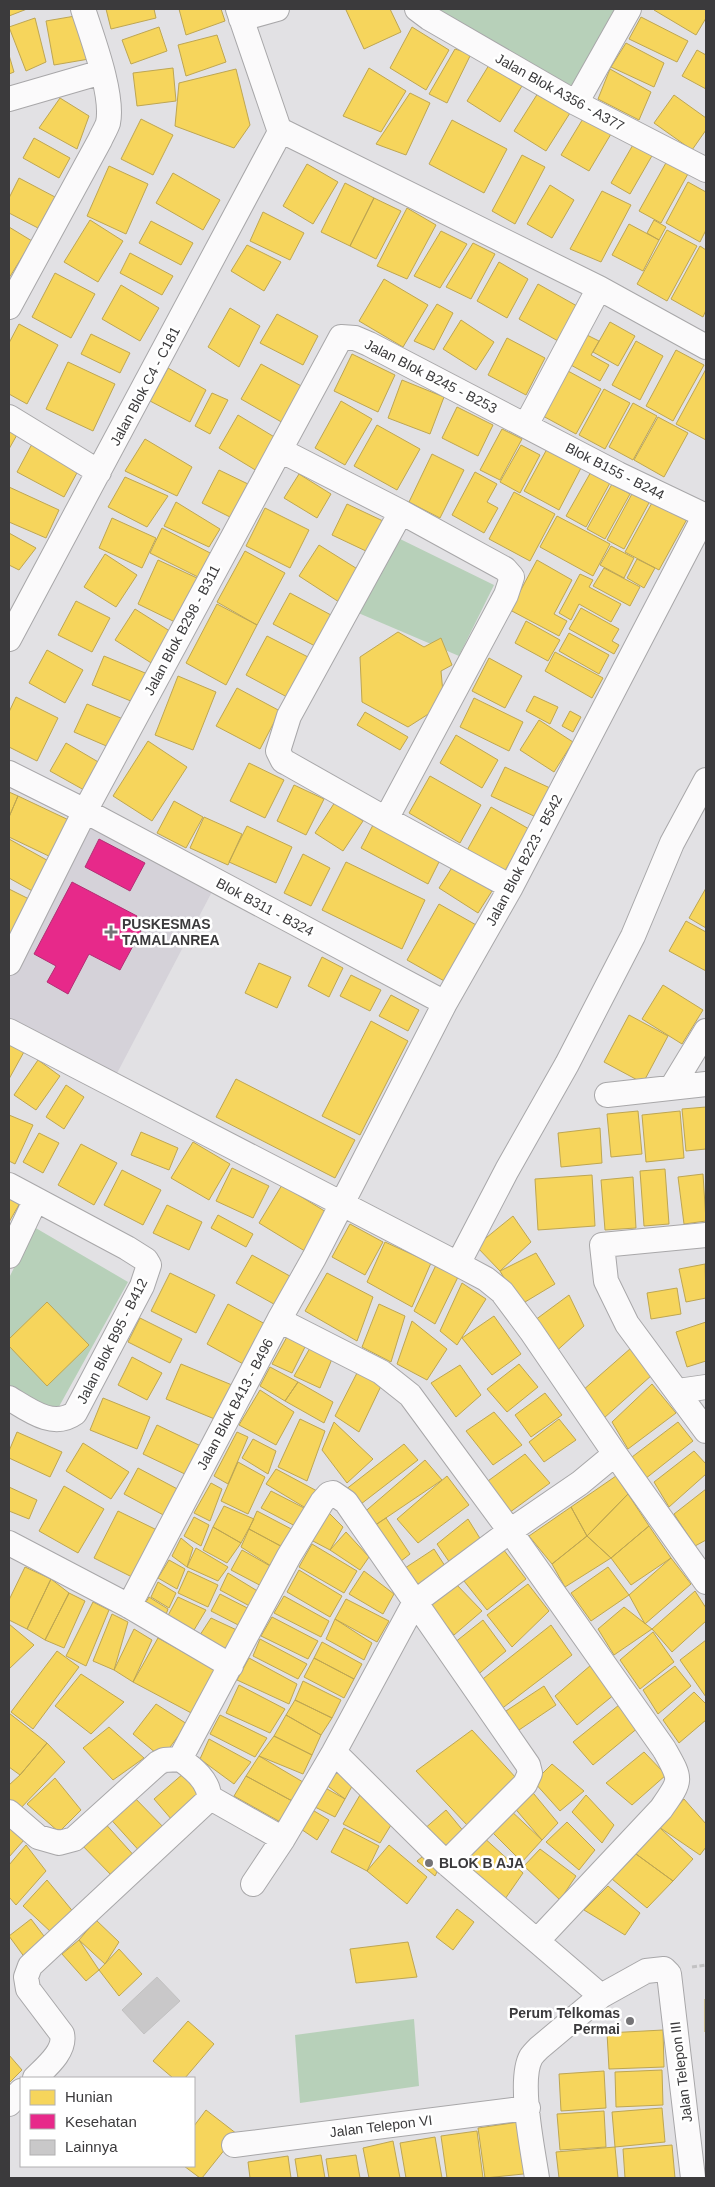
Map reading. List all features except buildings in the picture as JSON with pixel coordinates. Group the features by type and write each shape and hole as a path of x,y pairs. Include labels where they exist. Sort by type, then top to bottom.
{"street":[{"path":"9,307 108,122 108,105 102,72 83,9"},
{"path":"277,9 239,14 280,132 284,132 599,288 706,347"},
{"name":"Jalan Blok A356 - A377","path":"417,9 429,18 576,103 704,164"},
{"path":"576,103 629,9"},
{"path":"9,99 102,72"},
{"name":"Jalan Blok C4 - C181","path":"9,639 280,132"},
{"path":"526,425 599,288"},
{"name":"Jalan Blok B245 - B253","path":"280,450 338,339 344,336 369,344 526,425"},
{"path":"9,417 99,472"},
{"name":"Blok B155 - B244","path":"526,425 618,474 706,515"},
{"path":"280,450 401,512 505,569 512,577 506,595 386,819"},
{"name":"Jalan Blok B298 - B311","path":"9,963 85,811 280,450"},
{"path":"401,512 289,716 278,751 283,761 511,886"},
{"name":"Jalan Blok B223 - B542","path":"342,1204 445,1003 511,886 706,515"},
{"name":"Blok B311 - B324","path":"9,773 85,811 445,1003"},
{"path":"458,1264 507,1170 576,1047 633,936 672,843 706,780"},
{"path":"9,1031 486,1279 502,1292 531,1331 706,1582"},
{"path":"672,1087 706,1031"},
{"path":"607,1095 706,1084"},
{"path":"9,1186 35,1201 9,1256"},
{"name":"Jalan Blok B95 - B412","path":"9,1398 44,1418 58,1420 68,1418 75,1413 142,1286 149,1266 146,1260 127,1248 35,1201"},
{"name":"Jalan Blok B413 - B496","path":"129,1606 342,1204"},
{"path":"706,1235 602,1246 606,1281 628,1324 706,1431"},
{"path":"279,1320 381,1372 410,1395 510,1531 664,1750 678,1776 679,1780 674,1790 661,1809 537,1941"},
{"path":"678,1391 706,1387"},
{"path":"252,1884 283,1839 334,1752 416,1602 510,1531 580,1482 615,1454"},
{"path":"180,1759 308,1523 329,1494 338,1495 346,1502 528,1765 530,1773 525,1784 446,1863"},
{"path":"9,1543 129,1606 231,1666"},
{"path":"334,1752 446,1863 601,1996 539,2048 531,2057 527,2072 528,2108 537,2178"},
{"path":"9,1812 38,1837 59,1843 74,1839 158,1763 170,1759 180,1759 196,1772 208,1786 209,1797 201,1807 30,1966 26,1977 28,1988 64,2039 61,2047 49,2064 36,2077"},
{"path":"209,1797 283,1839"},
{"name":"Jalan Telepon III","path":"601,1996 646,1971 664,1969 670,1977 693,2178"},
{"path":"9,2104 20,2093"},
{"name":"Jalan Telepon VI","path":"234,2145 528,2108"}],"shaded area":[{"name":"PUSKESMAS TAMALANREA","path":"88,819 215,886 114,1079 9,1023 9,978"}],"green space":[{"path":"438,9 618,9 576,88 454,24"},
{"path":"396,537 494,585 459,656 356,612"},
{"path":"34,1227 128,1282 56,1412 9,1386 9,1278"},
{"path":"414,2019 419,2086 300,2103 295,2035"}],"place":[{"name":"PUSKESMAS TAMALANREA","path":"111,932"},
{"name":"BLOK B AJA","path":"429,1863"},
{"name":"Perum Telkomas Permai","path":"630,2021"}]}
